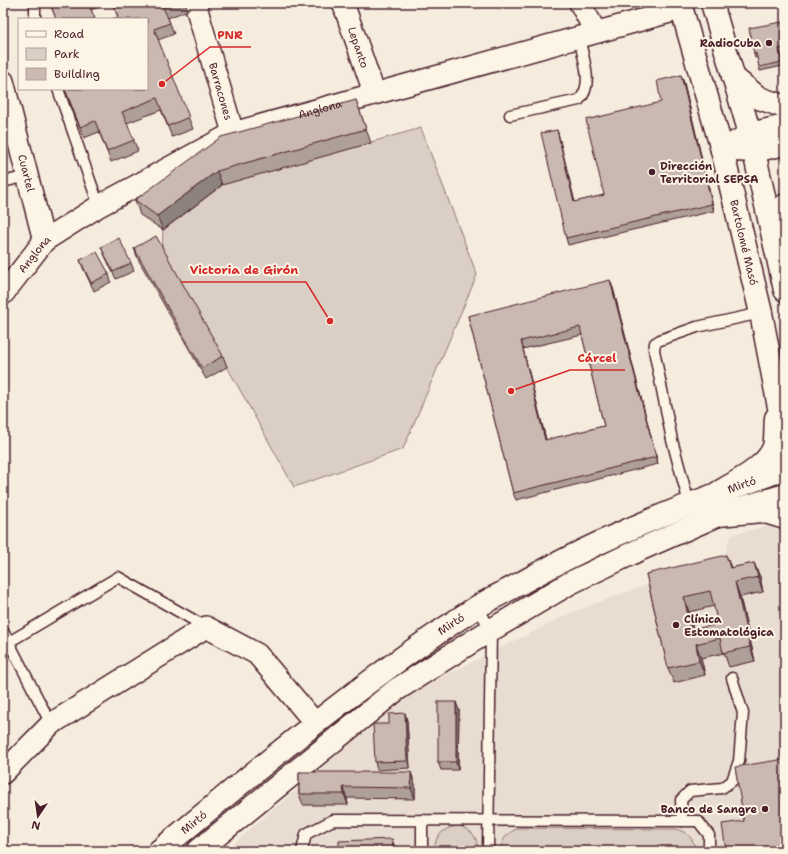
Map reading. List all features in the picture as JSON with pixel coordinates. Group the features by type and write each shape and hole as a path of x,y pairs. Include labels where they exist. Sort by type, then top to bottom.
{"street":[{"name":"Barracones","path":"195,3 233,133"},
{"name":"Lepanto","path":"343,3 374,92"},
{"path":"580,3 587,34"},
{"path":"712,3 751,143 783,280"},
{"name":"Anglona","path":"3,294 44,241 99,206 233,133 374,92 587,34 681,6"},
{"name":"Bartolomé Masó","path":"681,6 722,150 761,313 785,439"},
{"path":"733,76 759,98 785,107"},
{"name":"Cuartel","path":"3,81 44,241"},
{"path":"722,150 751,143 785,126"},
{"path":"751,143 785,144"},
{"path":"783,280 785,205"},
{"path":"719,492 753,472 774,447 778,403"},
{"name":"Mirtó","path":"159,851 315,723 399,661 478,607 571,555 689,503 785,469"},
{"name":"Mirtó","path":"198,851 396,690 491,630 570,583 641,549 718,515 785,495"},
{"path":"718,515 762,511 785,518"},
{"path":"3,773 51,724 206,627 257,654 332,741"}],"lane":[{"path":"35,18 36,3"},
{"path":"510,115 579,100 584,95 588,84 587,34"},
{"path":"58,90 99,206"},
{"path":"3,182 27,176"},
{"path":"689,503 660,389 654,350 655,343 697,327 761,313"},
{"path":"9,642 118,577 206,627"},
{"path":"478,607 491,630 488,851"},
{"path":"3,631 51,724"},
{"path":"682,821 681,800 690,791 722,788 732,781 739,761 743,713 732,678"},
{"path":"302,851 306,834 333,820 488,820 698,821 709,835 709,851"},
{"path":"422,820 422,851"}],"shaded area":[{"path":"767,526 782,532 785,536 785,851 225,851 404,696 575,611 724,557 731,535"}],"green space":[{"path":"421,128 477,275 403,449 294,487 162,250 163,230 225,183"},
{"path":"459,826 471,832 477,842 478,851 435,851 436,841 441,833 449,828"},
{"path":"519,828 676,829 684,832 690,837 694,843 695,851 501,851 502,843 506,836"}],"building":[{"path":"50,3 88,3 95,18 56,18"},
{"path":"113,3 172,3 163,7 170,23 154,29 189,117 168,126 157,98 122,112 134,140 107,151 95,121 80,127 65,90 148,90 148,18 115,18 118,17"},
{"name":"RadioCuba","path":"782,22 785,47 779,49 782,62 759,67 756,53 754,54 749,28"},
{"name":"Dirección Territorial SEPSA","path":"681,75 712,204 566,238 541,133 557,130 574,202 604,195 586,120 661,102 657,81"},
{"path":"356,100 366,129 217,171 157,216 135,200 221,137"},
{"path":"156,236 223,356 202,368 134,248"},
{"path":"119,238 131,263 113,272 101,247"},
{"path":"97,252 109,274 91,283 80,260"},
{"path":"610,280 656,457 513,493 468,316","holes":["580,327 604,426 545,440 521,341"]},
{"name":"Clínica Estomatológica","path":"726,555 730,568 754,563 758,577 735,582 750,647 723,653 720,638 696,644 699,661 668,668 646,574","holes":["710,591 718,624 691,630 684,597"]},
{"path":"438,702 456,702 456,762 438,762"},
{"path":"405,713 407,761 375,762 373,724 389,724 389,714"},
{"name":"Banco de Sangre","path":"785,759 785,849 775,851 726,851 722,824 744,821 735,767"},
{"path":"299,772 411,772 411,788 343,787 344,794 299,794"},
{"path":"392,839 393,851 339,851 339,841"}],"place":[{"name":"RadioCuba","path":"769,43"},
{"name":"PNR","path":"162,84"},
{"name":"Dirección Territorial SEPSA","path":"652,172"},
{"name":"Victoria de Girón","path":"330,321"},
{"name":"Cárcel","path":"511,391"},
{"name":"Clínica Estomatológica","path":"676,625"},
{"name":"Banco de Sangre","path":"765,809"}]}
